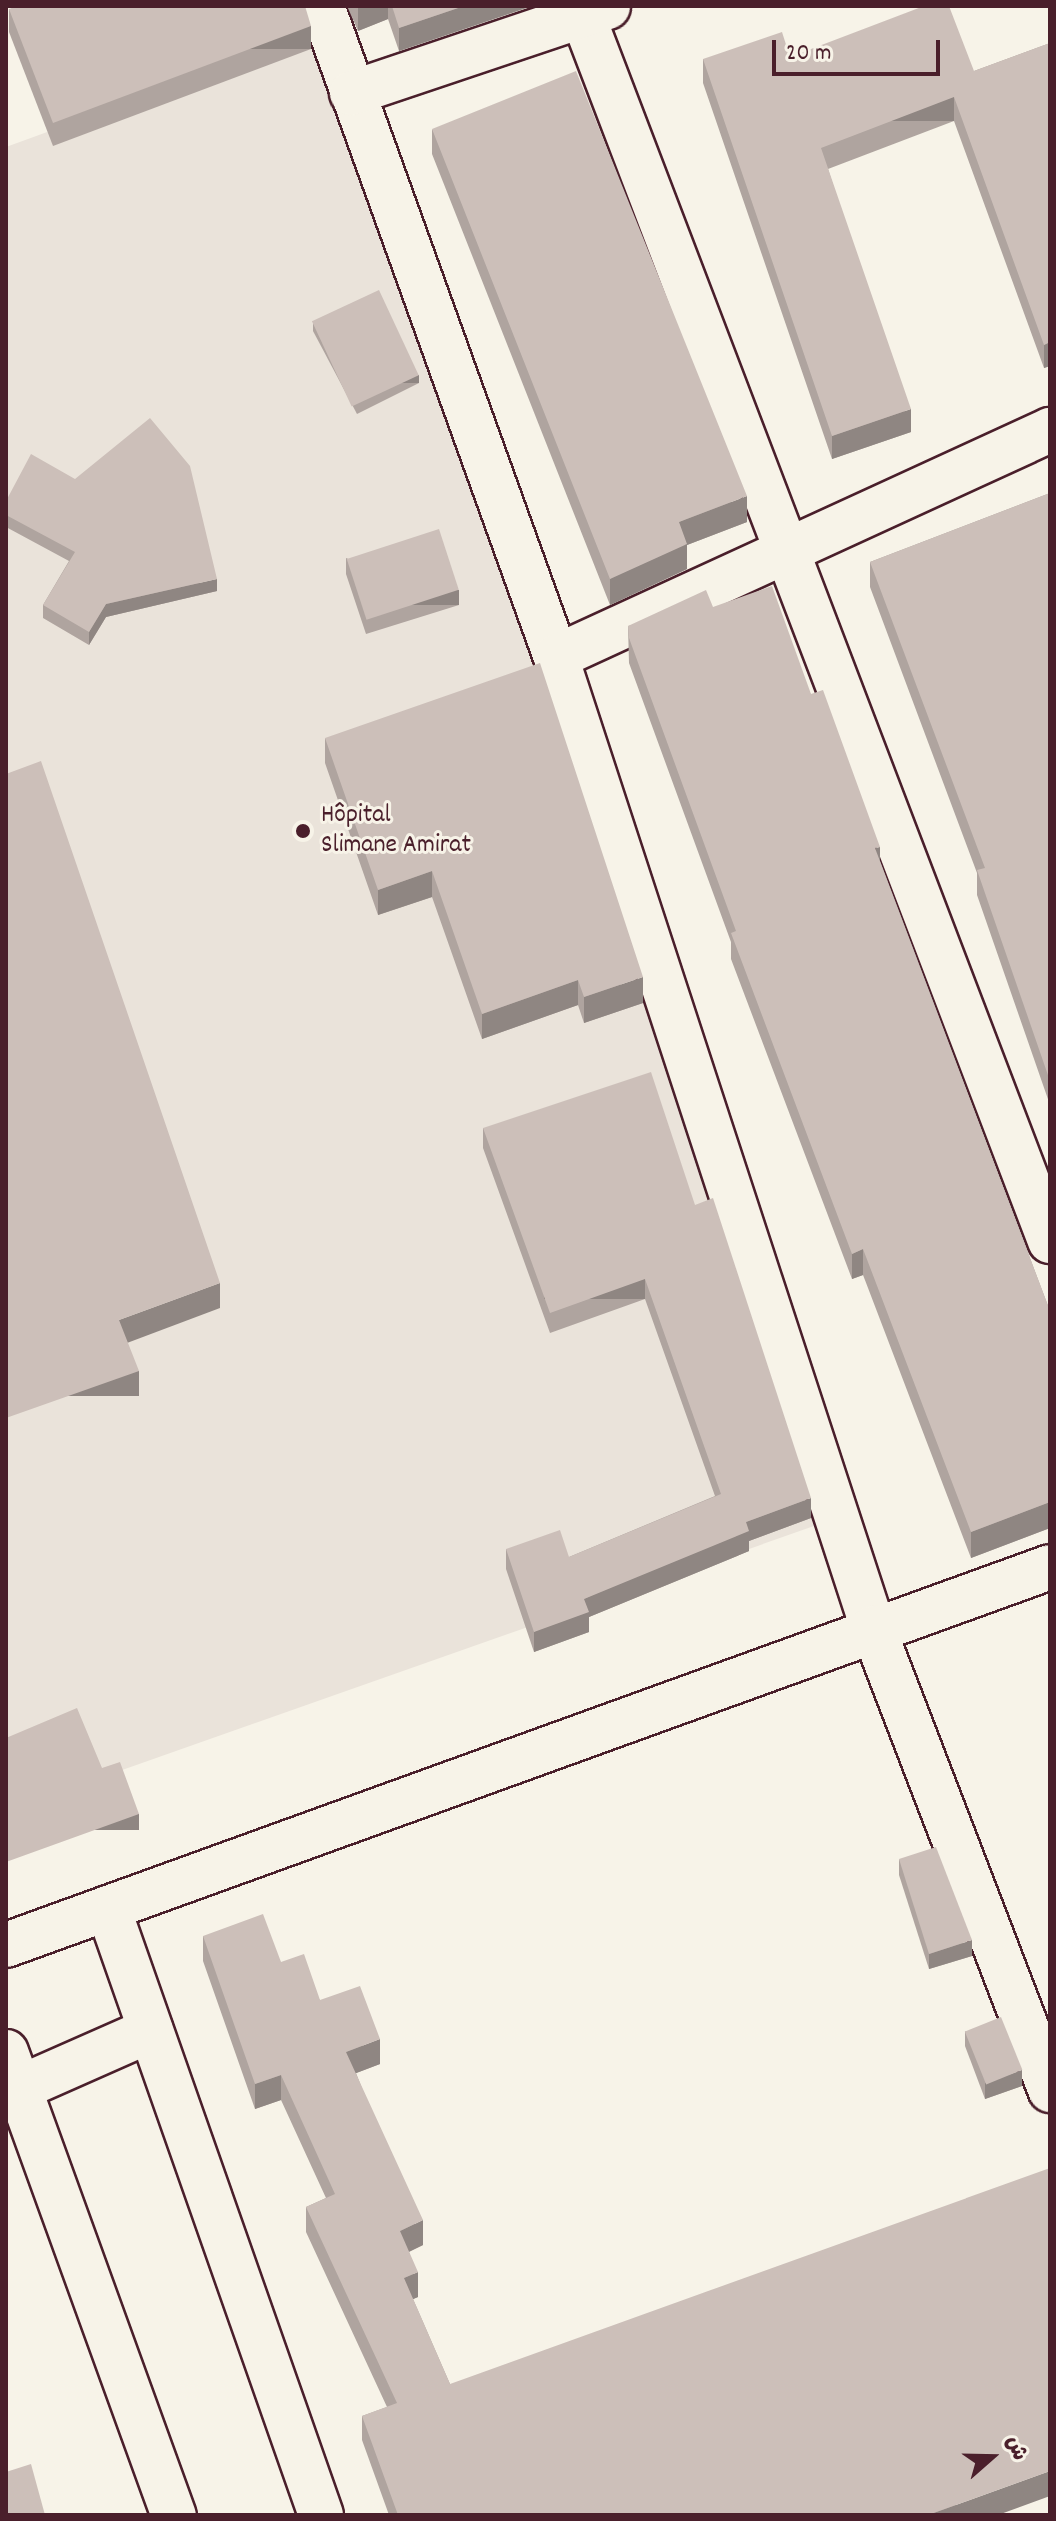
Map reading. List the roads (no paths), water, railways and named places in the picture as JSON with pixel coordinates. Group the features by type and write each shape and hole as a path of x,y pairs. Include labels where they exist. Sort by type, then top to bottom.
{"street":[{"path":"322,6 556,657 873,1628 1050,2090"},
{"path":"352,93 591,10 785,555 1050,1241"},
{"path":"556,657 785,555 1050,430"},
{"path":"6,1945 873,1628 1050,1567"},
{"path":"108,1908 321,2515"},
{"path":"151,2030 10,2078 174,2515"}],"place":[{"name":"Hôpital Slimane Amirat","path":"303,831"}]}
